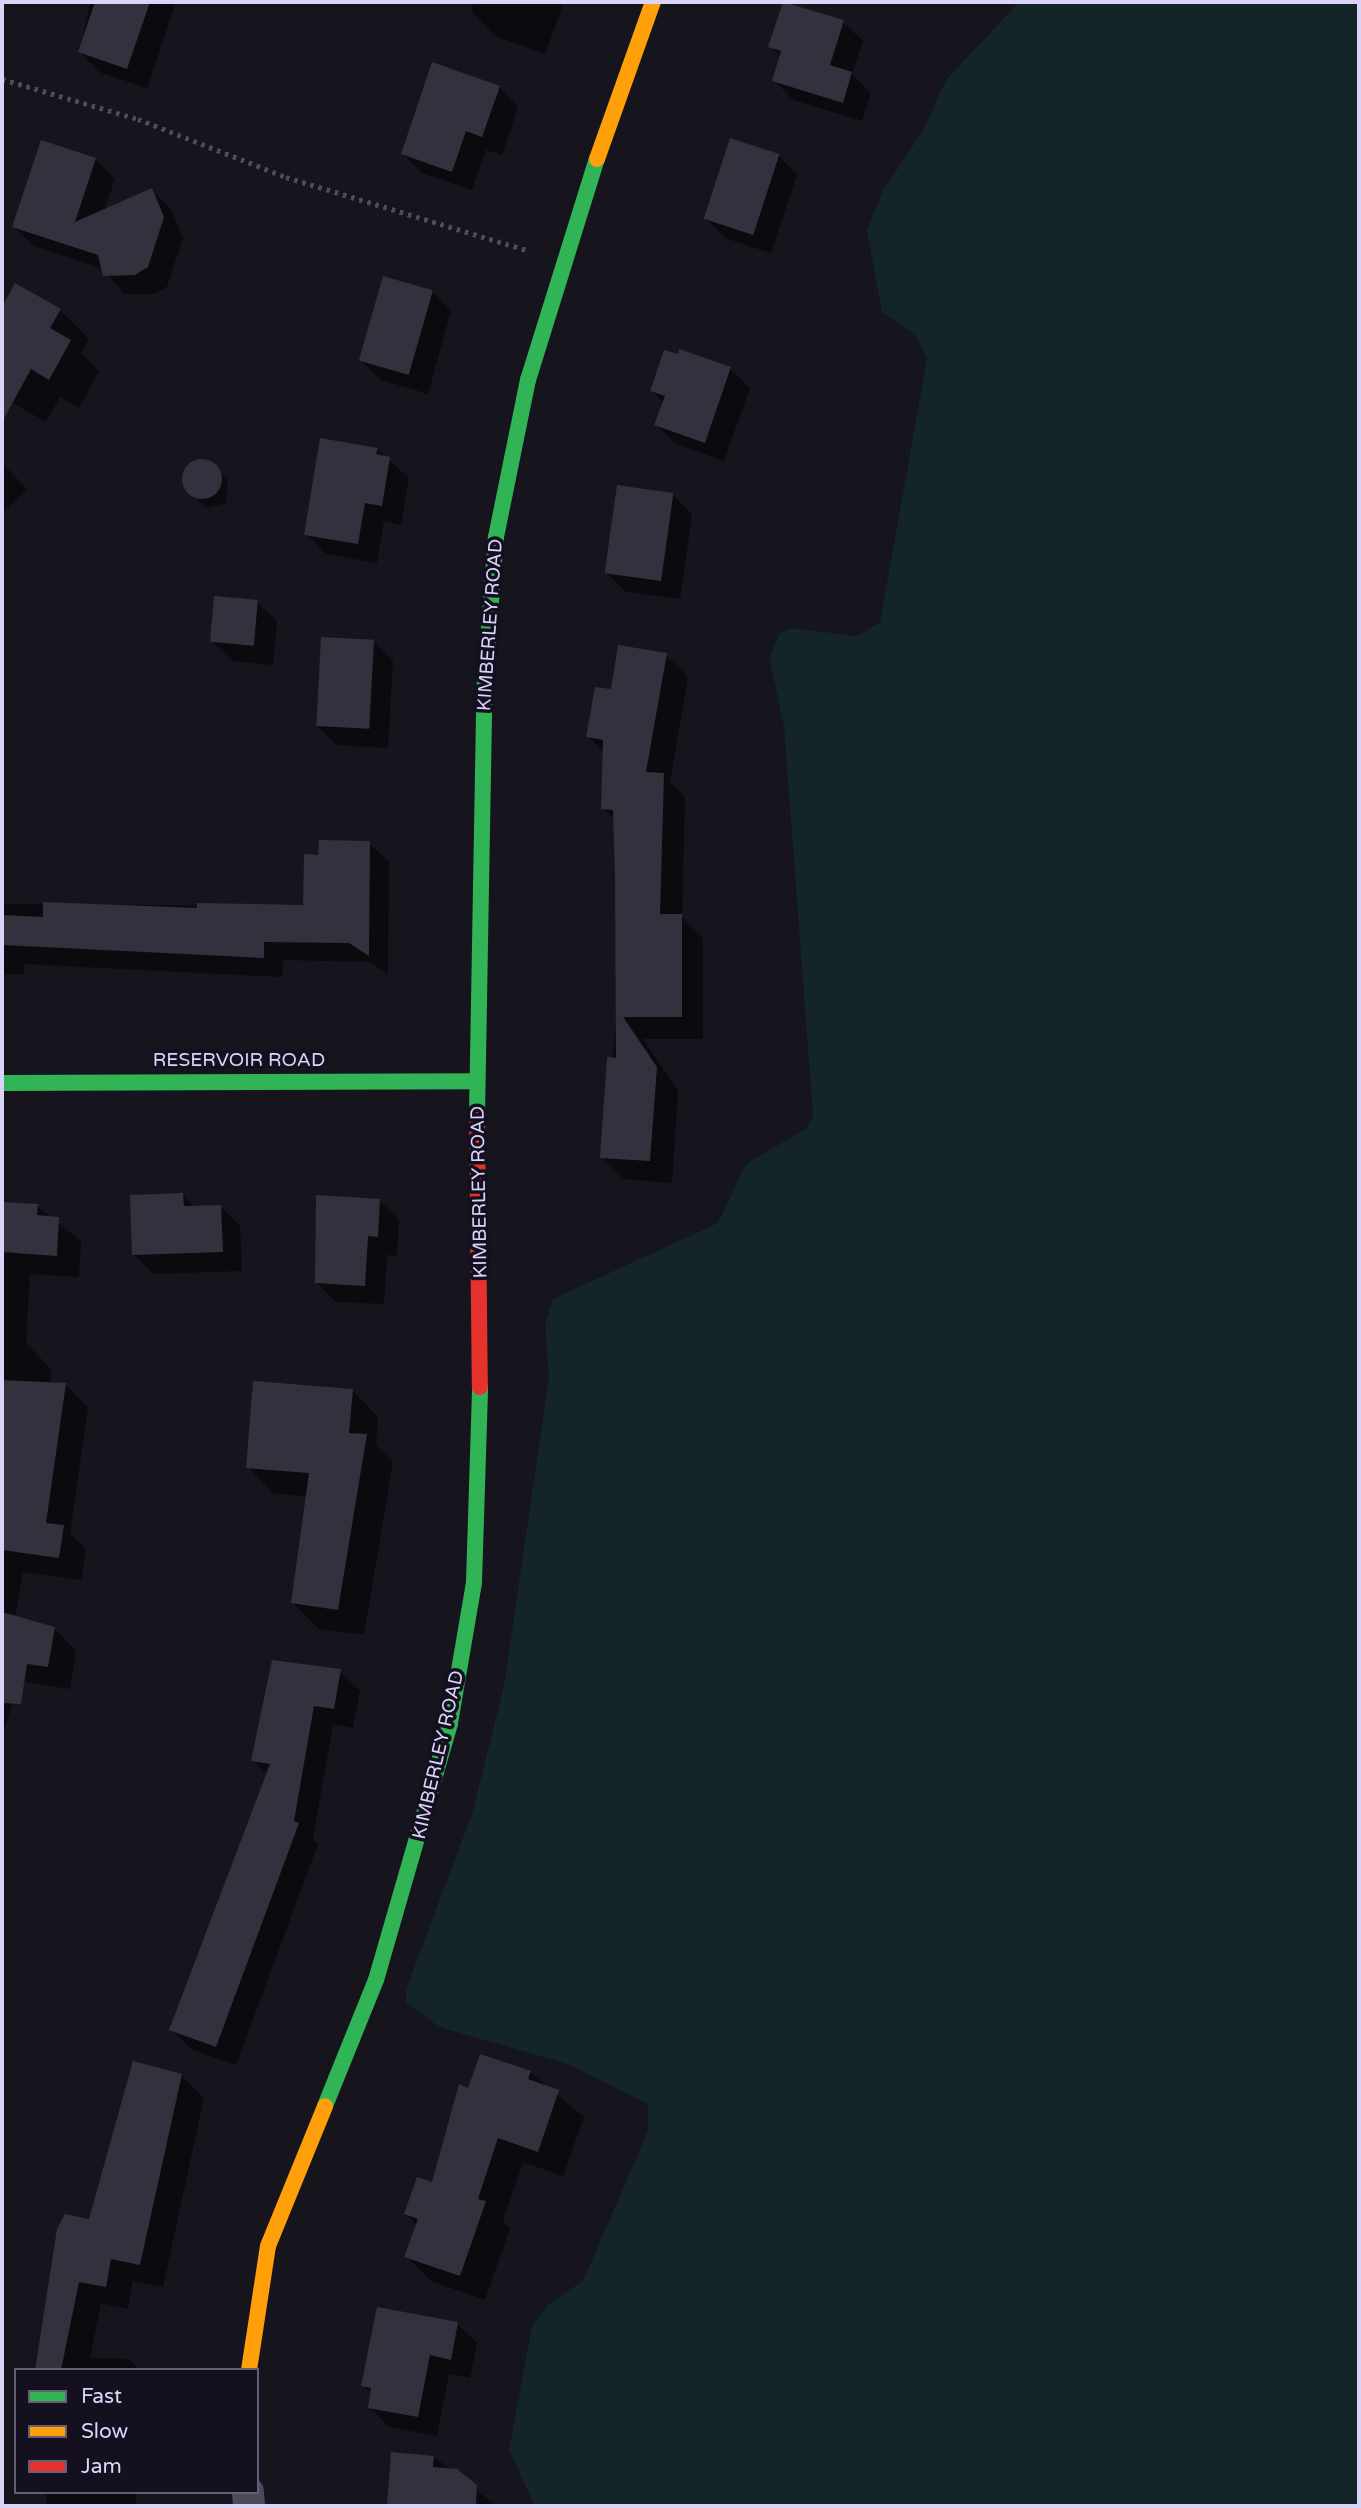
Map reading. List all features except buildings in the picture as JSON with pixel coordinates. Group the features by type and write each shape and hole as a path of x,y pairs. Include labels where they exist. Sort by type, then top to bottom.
{"street":[{"name":"KIMBERLEY ROAD","path":"249,2368 268,2245 376,1980 450,1723 474,1582 480,1445 477,1081 484,695 496,537 528,380 564,261 653,2"},
{"name":"RESERVOIR ROAD","path":"2,1083 477,1081"}],"path":[{"path":"2,79 138,119 286,177 564,261"}],"shaded area":[{"path":"1019,2 1359,2 1359,2506 535,2506 509,2450 532,2326 549,2304 583,2281 648,2131 648,2104 565,2063 439,2027 406,2002 406,1989 472,1814 504,1686 549,1377 545,1324 553,1299 718,1223 746,1164 807,1128 813,1116 784,726 769,657 780,633 792,628 857,636 880,622 927,359 916,335 882,312 867,231 882,192 922,132 946,80"}],"traffic: fast":[{"path":"477,1116 484,695 496,537 528,380 597,159"},
{"path":"2,1083 477,1081"},
{"path":"325,2106 376,1980 450,1723 474,1582 480,1387"}],"traffic: slow":[{"path":"597,159 653,2"},
{"path":"249,2368 268,2246 325,2106"}],"traffic: jam":[{"path":"477,1116 480,1387"}]}
